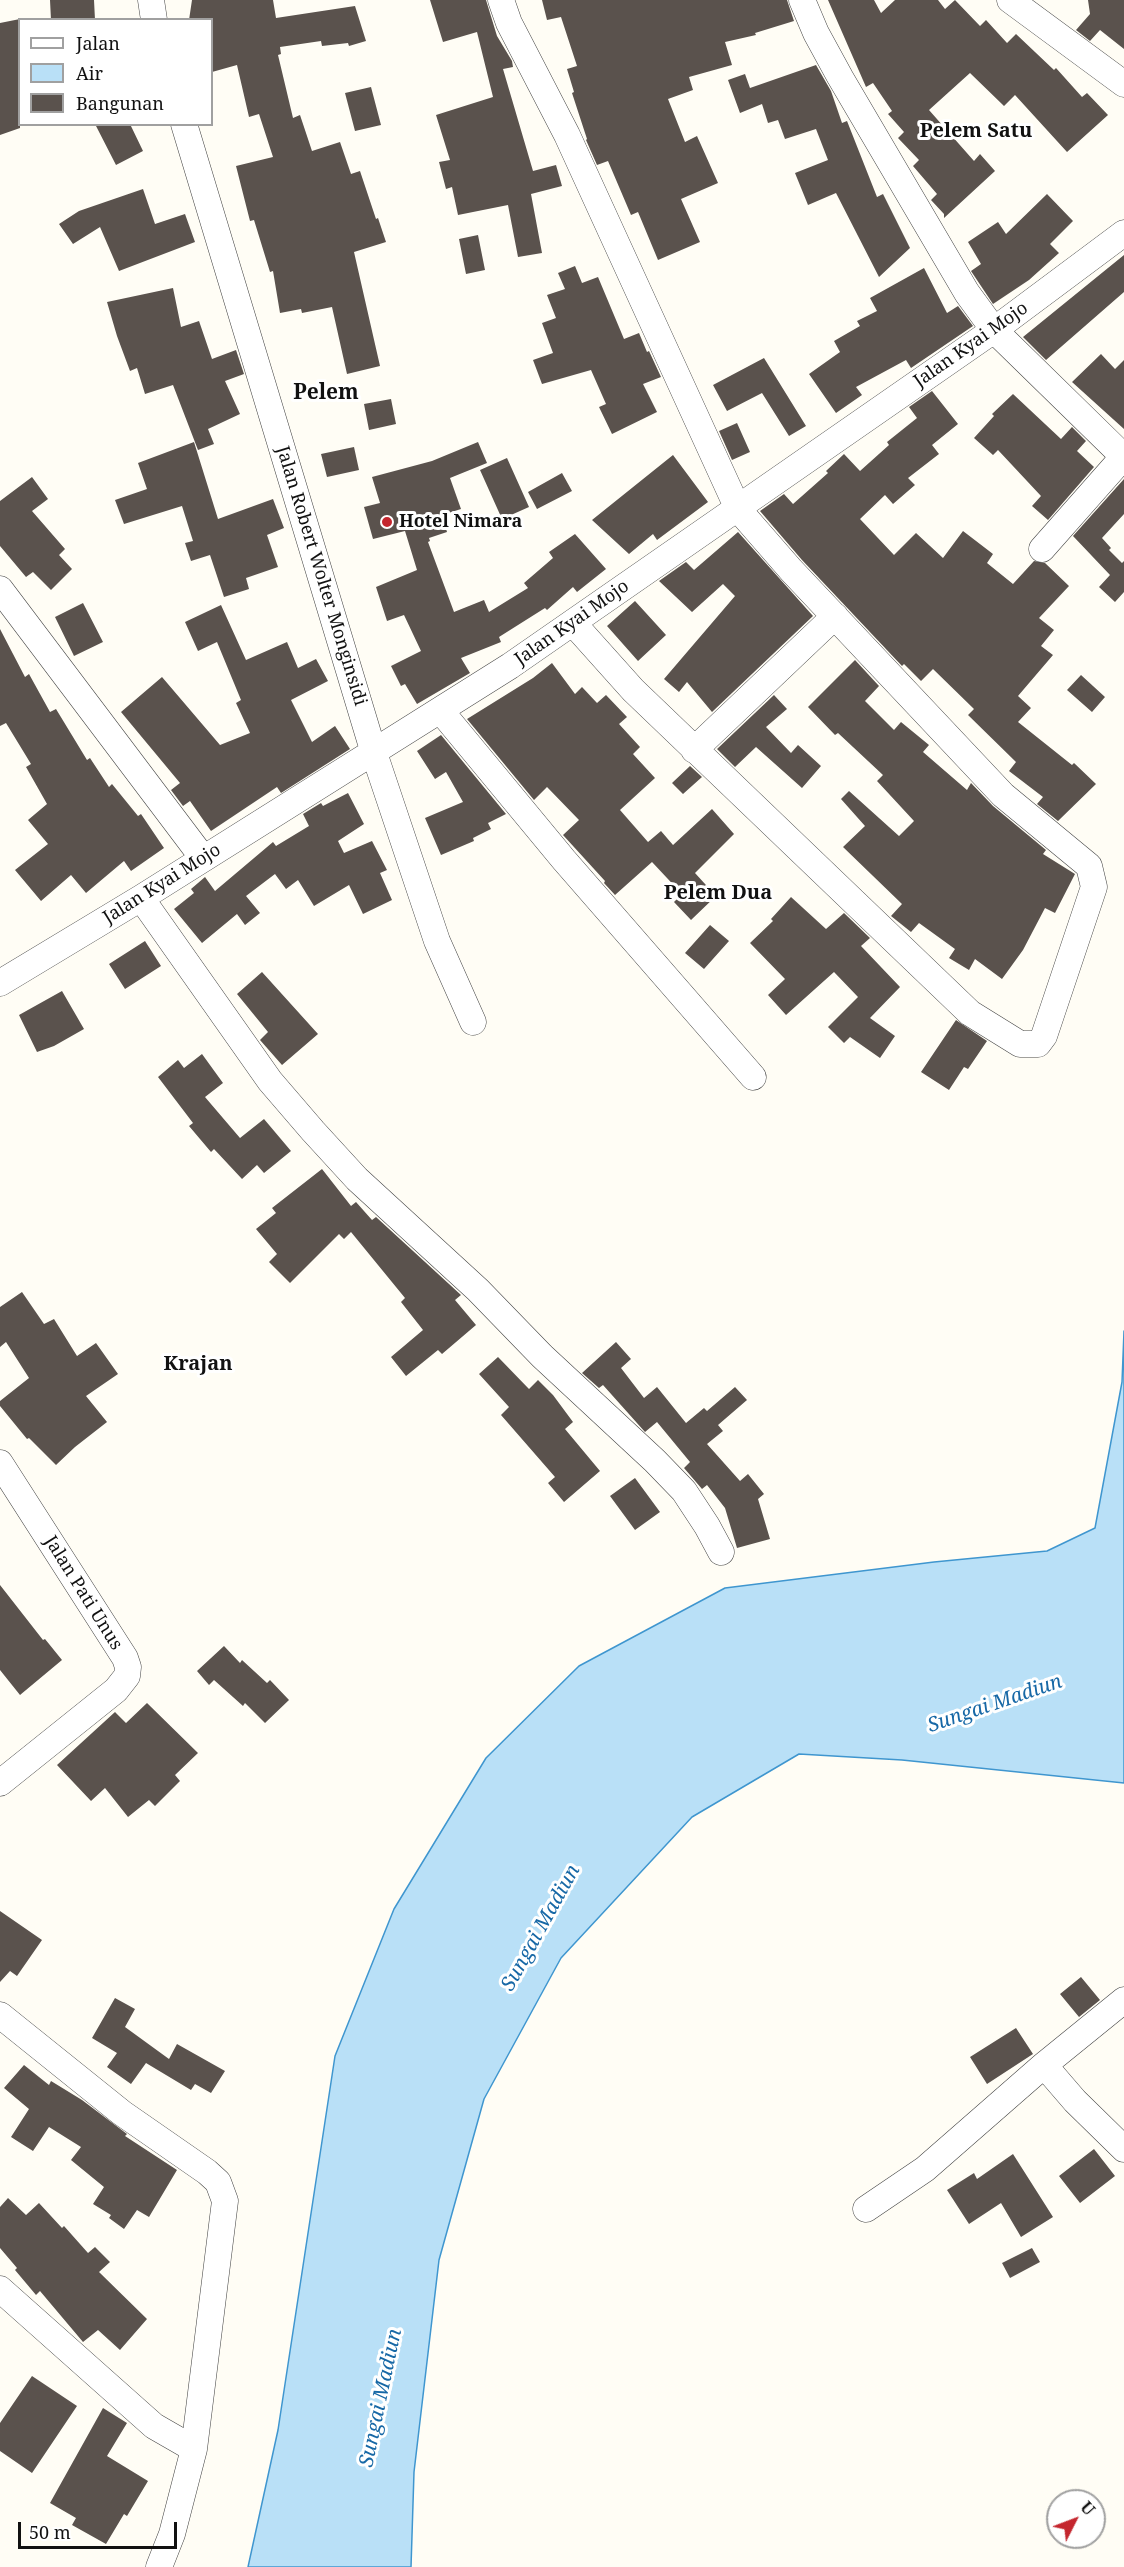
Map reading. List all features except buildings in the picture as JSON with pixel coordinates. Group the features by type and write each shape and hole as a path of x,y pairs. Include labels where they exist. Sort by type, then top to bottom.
{"street":[{"path":"151,0 154,18"},
{"path":"501,0 509,23 567,135 738,508 835,616 1003,795 1089,866 1094,887 1044,1036 1038,1044 1020,1044 970,1013 694,750 633,690 573,623"},
{"path":"801,0 840,77 967,293 994,330 1124,457 1042,549"},
{"path":"1010,0 1124,84"},
{"name":"Jalan Robert Wolter Monginsidi","path":"185,126 373,750 437,940 473,1022"},
{"name":"Jalan Kyai Mojo","path":"0,983 141,898 373,750 510,666 994,330 1124,233"},
{"path":"0,589 203,858"},
{"path":"694,750 835,616"},
{"path":"440,710 564,860 753,1077"},
{"path":"141,898 270,1081 313,1131 357,1179 478,1290 542,1356 655,1461 684,1491 721,1552"},
{"name":"Jalan Pati Unus","path":"0,1462 125,1658 128,1667 127,1676 116,1690 0,1783"},
{"path":"867,2209 925,2169 1044,2065 1124,2000"},
{"path":"0,2015 122,2113 219,2182 225,2201 194,2449 172,2534 159,2567"},
{"path":"1044,2065 1075,2101 1124,2149"},
{"path":"0,2289 154,2426 194,2449"}],"water":[{"name":"Sungai Madiun","path":"1124,1331 1124,1783 902,1760 799,1754 692,1817 561,1958 484,2099 439,2260 414,2472 411,2567 248,2567 278,2430 335,2056 394,1909 486,1758 579,1666 725,1588 934,1562 1047,1551 1095,1528 1122,1382"}],"place":[{"name":"Hotel Nimara","path":"387,522"}],"district":[{"name":"Pelem Satu","path":"976,131"},
{"name":"Pelem","path":"326,393"},
{"name":"Pelem Dua","path":"718,893"},
{"name":"Krajan","path":"198,1364"}]}
